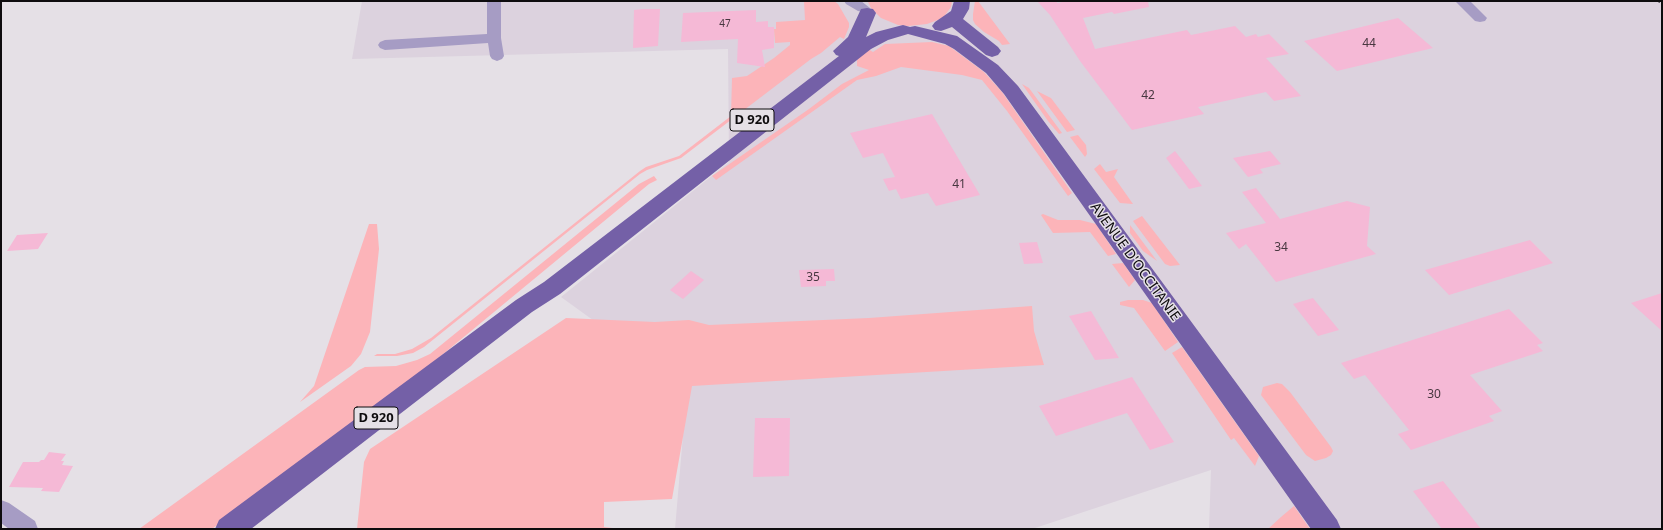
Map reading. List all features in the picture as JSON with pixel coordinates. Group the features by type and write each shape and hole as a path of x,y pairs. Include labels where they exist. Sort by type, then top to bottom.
{"main road":[{"name":"AVENUE D'OCCITANIE","path":"861,6 882,24 951,40 960,45 992,69 1011,90 1327,529"},
{"name":"D 920","path":"524,306 543,286 666,187 856,40 861,6"},
{"name":"AVENUE D'OCCITANIE","path":"958,10 1004,63 1095,191 1343,529"},
{"path":"909,31 938,27 958,10"},
{"name":"D 920","path":"229,529 524,306 552,288 865,45 882,36 909,31"}],"street":[{"path":"494,1 494,38 497,56"},
{"path":"1462,1 1480,18"},
{"path":"385,44 494,38"},
{"path":"1,510 27,529"}],"shaded area":[{"path":"362,1 1662,1 1662,529 1209,529 1211,470 1032,529 675,529 687,388 561,297 729,162 728,49 352,59"},
{"path":"804,1 834,1 838,4 849,23 844,39 840,37 821,53 681,158 640,174 424,347 413,353 397,356 374,356 377,354 395,354 412,349 431,338 640,171 646,167 679,156 731,116 732,78 747,76 790,45 790,42 775,43 774,29 776,29 776,22 805,20"},
{"path":"952,1 951,7 943,18 927,24 908,26 898,25 881,18 871,8 868,2"},
{"path":"975,1 978,1 1010,44 1002,45 999,41 984,32 975,24 973,14"},
{"path":"932,42 949,46 984,72 1002,92 1072,193 1068,196 1007,111 982,80 962,75 901,67 876,76 857,80 716,180 712,176 809,109 842,84 869,70 857,66 857,60 868,49 873,52 885,44"},
{"path":"1022,84 1029,88 1062,133 1059,134 1048,121"},
{"path":"1037,91 1051,98 1075,130 1067,132"},
{"path":"1078,135 1086,145 1087,154 1085,157 1070,137"},
{"path":"1100,164 1106,172 1118,169 1114,177 1133,204 1120,203 1094,169"},
{"path":"654,176 657,180 649,184 419,374 212,529 139,529 359,370 365,367 396,366 417,360 430,354 639,184"},
{"path":"1043,214 1058,220 1080,220 1096,224 1116,254 1108,256 1090,232 1053,233 1041,215"},
{"path":"1142,216 1180,265 1170,266 1165,264 1133,221"},
{"path":"369,224 377,224 379,249 370,332 361,354 351,366 300,402 314,386"},
{"path":"1130,225 1157,261 1143,251 1130,233"},
{"path":"1123,263 1135,280 1129,287 1112,264"},
{"path":"1128,300 1143,300 1152,303 1178,342 1165,351 1134,308 1120,305 1120,302"},
{"path":"1032,306 1034,331 1044,365 692,386 672,499 604,502 604,527 621,529 357,529 364,462 370,449 566,318 655,322 689,320 709,325 869,318"},
{"path":"1182,347 1259,456 1255,466 1234,438 1231,440 1172,353"},
{"path":"1277,383 1282,384 1290,392 1331,447 1333,451 1331,455 1315,461 1306,455 1261,395 1263,387"},
{"path":"1294,506 1310,529 1268,529 1281,517"}],"building":[{"path":"1037,1 1057,1 1057,3 1068,1 1148,1 1149,7 1083,18 1095,49 1187,30 1191,35 1235,26 1246,37 1256,34 1258,37 1269,34 1289,54 1266,58 1301,96 1274,101 1266,92 1198,107 1204,114 1132,130 1080,61 1050,15"},
{"path":"660,9 658,46 633,48 634,10"},
{"path":"756,10 756,22 768,21 768,27 774,27 774,48 762,50 765,67 737,63 738,39 681,42 683,13"},
{"path":"1398,18 1433,48 1337,71 1304,41"},
{"path":"932,114 980,195 936,206 928,193 901,199 896,189 889,191 883,179 895,177 883,153 863,158 850,133"},
{"path":"1175,151 1202,186 1189,189 1166,158"},
{"path":"1270,151 1281,164 1260,169 1263,173 1248,177 1233,158"},
{"path":"1256,188 1280,219 1347,201 1370,207 1367,246 1376,254 1276,282 1246,244 1239,249 1226,233 1266,223 1242,192"},
{"path":"48,233 38,249 7,251 17,235"},
{"path":"1530,240 1553,263 1449,295 1425,270"},
{"path":"1037,242 1043,263 1024,264 1019,243"},
{"path":"834,269 835,281 826,281 826,286 801,287 799,270"},
{"path":"691,271 704,280 683,299 670,290"},
{"path":"1662,293 1662,331 1631,303"},
{"path":"1313,298 1339,330 1318,336 1293,304"},
{"path":"1509,309 1543,343 1537,345 1543,351 1470,375 1502,411 1489,416 1494,421 1411,450 1398,434 1409,430 1365,375 1354,379 1341,363"},
{"path":"1091,311 1119,358 1095,360 1069,316"},
{"path":"1132,377 1174,442 1150,450 1127,413 1056,436 1039,406"},
{"path":"755,418 790,418 789,476 753,477"},
{"path":"49,452 66,454 61,461 64,461 62,465 73,466 59,492 41,491 43,488 9,487 23,462 39,462 44,460"},
{"path":"1443,481 1481,529 1442,529 1413,491"}],"railway":[{"path":"1659,1 1662,4"}]}
